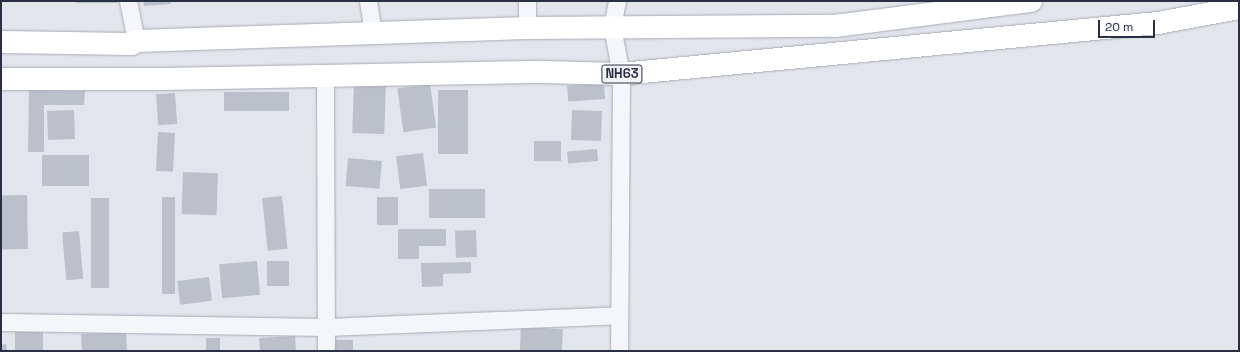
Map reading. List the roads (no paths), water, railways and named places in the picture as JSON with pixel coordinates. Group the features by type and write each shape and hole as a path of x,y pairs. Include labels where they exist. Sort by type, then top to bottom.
{"highway":[{"path":"1,42 132,44 136,41 527,28 835,26 1031,1"},
{"name":"NH63","path":"1,79 325,76 535,72 621,74 1158,23 1239,8"}],"street":[{"path":"128,1 136,41"},
{"path":"368,1 373,33"},
{"path":"527,1 527,28"},
{"path":"617,1 612,27 621,74 619,351"},
{"path":"325,76 326,351"},
{"path":"1,322 326,326 619,315"}]}
